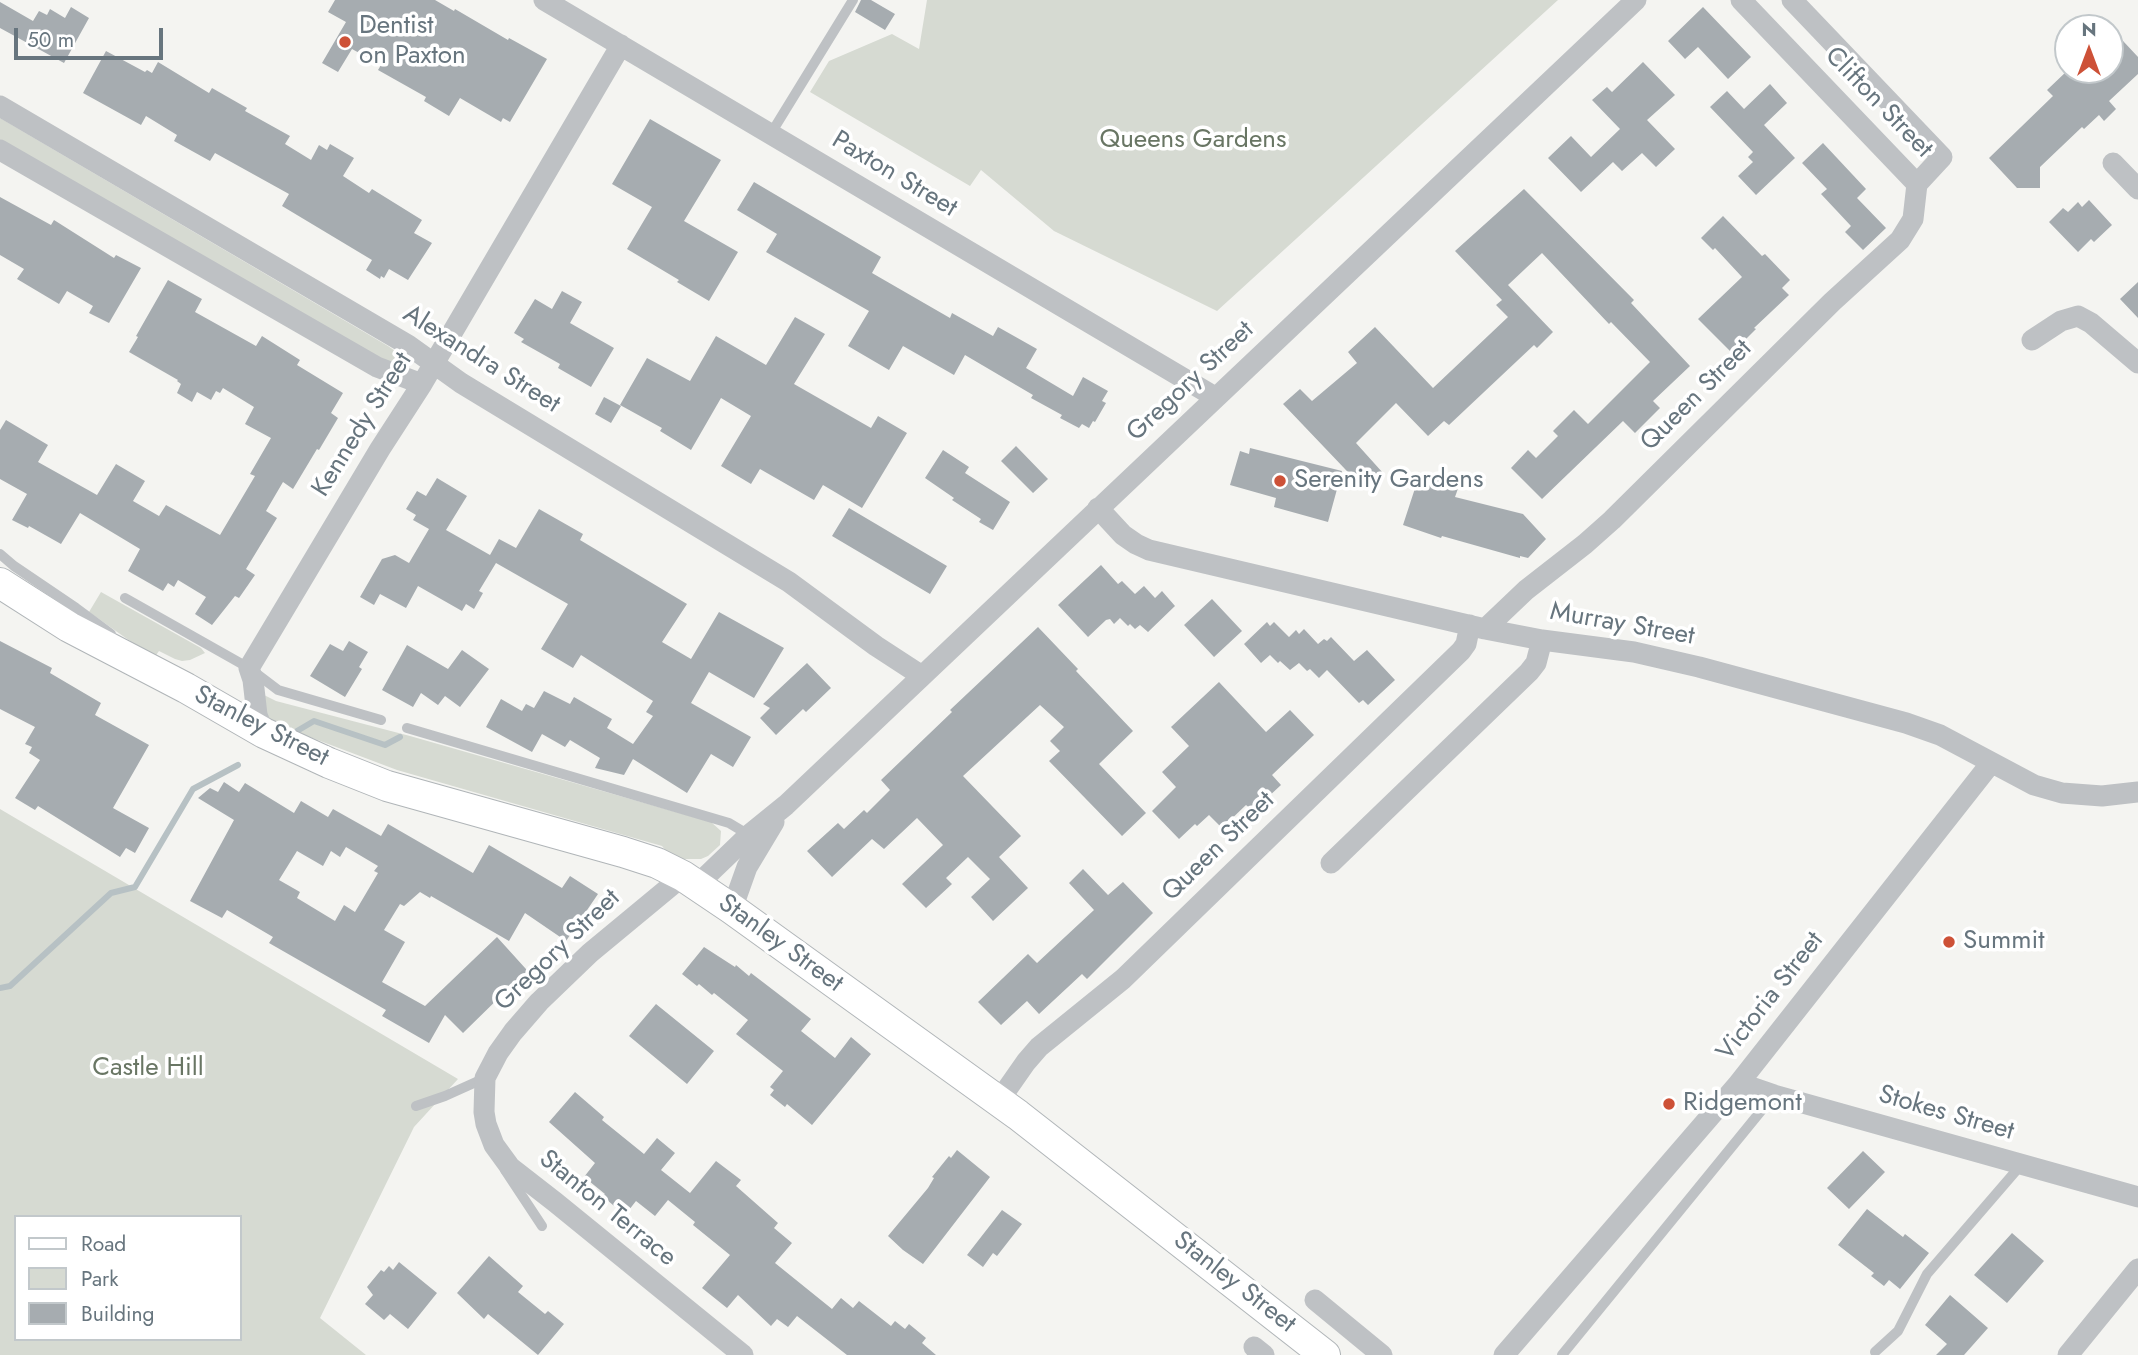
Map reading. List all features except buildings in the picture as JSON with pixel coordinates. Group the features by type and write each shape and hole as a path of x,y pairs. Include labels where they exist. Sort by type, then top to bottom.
{"main road":[{"name":"Stanley Street","path":"0,583 69,627 264,733 329,763 387,786 657,863 690,881 998,1102 1325,1355"}],"street":[{"name":"Paxton Street","path":"544,0 1215,397"},
{"name":"Gregory Street","path":"485,1078 505,1041 539,1002 590,953 690,881 786,805 1636,0"},
{"name":"Clifton Street","path":"1741,0 1917,184 1942,157 1792,0"},
{"name":"Kennedy Street","path":"249,668 422,384 621,45"},
{"name":"Alexandra Street","path":"0,106 408,345 461,383 789,582 922,676"},
{"name":"Alexandra Street","path":"0,150 377,367 422,384"},
{"path":"2113,163 2138,189"},
{"name":"Queen Street","path":"998,1102 1039,1047 1123,979 1461,651 1477,627 1612,520 1832,302 1900,240 1913,219 1917,184"},
{"path":"2032,340 2061,321 2078,316 2091,323 2138,363"},
{"name":"Murray Street","path":"1098,508 1124,536 1149,550 1477,627 1542,640 1659,657 1906,723 1940,735 2034,785 2062,793 2102,796 2138,792"},
{"path":"1331,863 1529,672 1538,657 1542,640"},
{"path":"249,668 257,715 264,733"},
{"name":"Victoria Street","path":"1504,1355 1739,1083 1991,763"},
{"name":"Gregory Street","path":"732,909 755,852 786,805"},
{"name":"Stanton Terrace","path":"485,1078 486,1124 494,1145 510,1167 734,1352"},
{"name":"Stokes Street","path":"1739,1083 2138,1197"},
{"path":"2068,1355 2138,1269"},
{"name":"Stanley Street","path":"1315,1300 1382,1355"}],"lane":[{"path":"770,135 853,0"},
{"name":"Stanley Street","path":"0,554 95,622 158,673"},
{"path":"125,598 249,668 278,690 381,720"},
{"path":"407,728 729,823 749,835"},
{"path":"416,1106 485,1078"},
{"path":"1562,1355 1774,1095"},
{"path":"494,1145 514,1187 542,1226"},
{"path":"1875,1352 1898,1331 1927,1275 2021,1165"}],"green space":[{"name":"Queens Gardens","path":"927,0 1558,0 1217,311 1054,231 981,170 970,186 810,92 829,61 892,34 919,49"},
{"path":"0,118 388,346 408,360 410,368 388,364 0,141"},
{"path":"101,592 201,648 205,653 182,661 159,651 154,658 89,612"},
{"path":"260,693 276,701 410,736 711,822 721,831 720,845 701,859 681,859 667,852 662,846 397,770 270,722"},
{"name":"Castle Hill","path":"0,809 458,1079 414,1127 320,1318 366,1355 0,1355"}],"waterway":[{"path":"297,731 314,721 385,745 400,737"},
{"path":"0,988 10,986 111,893 135,887 193,789 238,765"}],"place":[{"name":"Dentist on Paxton","path":"345,42"},
{"name":"Serenity Gardens","path":"1280,481"},
{"name":"Summit","path":"1949,942"},
{"name":"Ridgemont","path":"1669,1104"}]}
